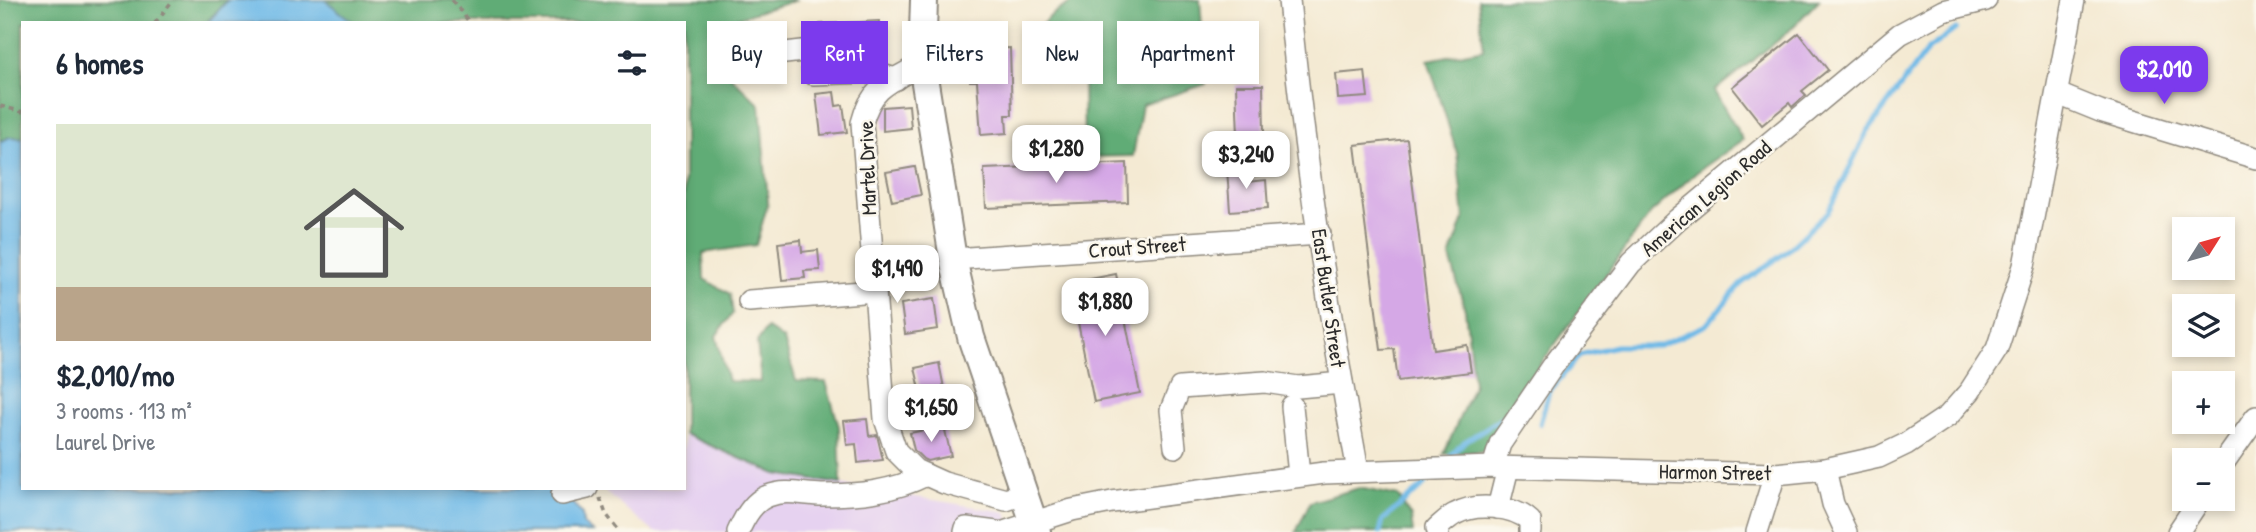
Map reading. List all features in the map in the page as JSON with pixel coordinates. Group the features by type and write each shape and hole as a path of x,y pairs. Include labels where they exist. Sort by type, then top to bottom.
{"main road":[{"path":"923,0 923,21"},
{"path":"925,84 953,259 971,337 1035,527"}],"street":[{"name":"East Butler Street","path":"1289,0 1296,69 1320,234 1358,471"},
{"name":"American Legion Road","path":"1498,508 1500,444 1553,366 1631,263 1678,219 1900,34 1943,11 1986,0"},
{"name":"Harmon Street","path":"1004,532 1035,527 1112,502 1299,475 1500,468 1774,474 1825,469 1879,457 1906,444 1948,416 1982,374 1997,349 2021,277 2074,0"},
{"path":"787,53 811,50 813,74 880,73 896,79"},
{"name":"Martel Drive","path":"902,76 878,89 866,104 862,123 885,419 896,451 915,470 1006,500 1023,494"},
{"path":"2058,94 2100,111 2161,127 2256,158"},
{"name":"Crout Street","path":"953,259 1320,234"},
{"path":"749,301 875,291"},
{"path":"1175,447 1171,410 1180,388 1265,382 1298,387 1342,383"},
{"path":"1292,406 1299,475"},
{"path":"2234,448 2256,417"},
{"path":"1825,469 1833,504 1846,532"},
{"path":"1757,532 1774,474"},
{"path":"738,532 751,509 766,496 784,492 859,494 899,488 926,475"},
{"path":"562,494 579,490"},
{"path":"1438,532 1437,528 1457,513 1498,508 1520,512 1530,522 1530,532"},
{"path":"2178,532 2192,511"},
{"path":"965,532 966,528 996,532"}],"path":[{"path":"157,21 173,0"},
{"path":"452,0 468,21"},
{"path":"0,106 21,111"},
{"path":"600,490 606,514 620,532"}],"shaded area":[{"path":"686,435 776,474 1006,512 1014,532 654,532 604,491 686,490"}],"green space":[{"path":"0,0 227,0 208,21 21,21 21,138 10,137 0,141"},
{"path":"325,0 797,0 727,21 707,21 707,84 739,84 760,105 768,203 756,245 703,253 704,279 730,294 733,313 716,336 728,381 761,382 757,342 767,328 784,340 796,381 826,382 839,427 841,484 776,474 686,435 686,21 351,21"},
{"path":"1075,0 1200,0 1202,21 1117,21 1117,84 1206,84 1142,105 1133,156 1084,157 1083,84 1103,84 1103,21 1046,21"},
{"path":"1478,0 1819,0 1786,34 1714,91 1743,140 1697,172 1651,213 1540,365 1485,451 1444,454 1474,384 1465,310 1450,257 1464,219 1457,153 1428,60 1484,49"},
{"path":"1359,488 1398,496 1411,517 1413,532 1296,532 1310,502"}],"water":[{"path":"228,0 325,0 351,21 209,21"},
{"path":"10,137 21,138 21,490 562,490 582,514 583,524 593,532 0,532 0,142"}],"building":[{"path":"1799,33 1828,70 1802,91 1806,95 1792,107 1789,103 1762,125 1732,87"},
{"path":"1008,48 1012,115 1006,115 1007,133 981,135 977,84 1008,84"},
{"path":"1365,71 1368,97 1338,99 1336,74"},
{"path":"1236,85 1263,85 1264,134 1238,135"},
{"path":"834,92 836,106 843,105 847,132 821,135 816,94"},
{"path":"909,105 911,128 883,131 883,107"},
{"path":"1407,139 1433,350 1467,345 1471,372 1398,381 1394,349 1381,350 1355,145"},
{"path":"1127,163 1128,202 986,208 984,169"},
{"path":"915,167 921,195 892,201 886,172"},
{"path":"1246,167 1248,182 1266,180 1268,208 1230,211 1227,169"},
{"path":"801,240 802,252 818,250 820,270 804,271 805,278 782,280 778,243"},
{"path":"1116,274 1140,393 1094,402 1070,283"},
{"path":"934,299 938,329 905,334 901,304"},
{"path":"939,363 944,388 921,393 915,368"},
{"path":"867,419 869,436 877,435 883,460 858,463 856,444 847,445 844,421"},
{"path":"944,426 951,456 927,461 923,459 914,450 910,433"}],"waterway":[{"path":"1540,424 1549,392 1580,355 1616,346 1659,346 1706,325 1741,284 1785,253 1828,212 1867,132 1928,49 1956,29"},
{"path":"1451,455 1464,442 1503,417"},
{"path":"1380,532 1383,520 1425,484"}]}
